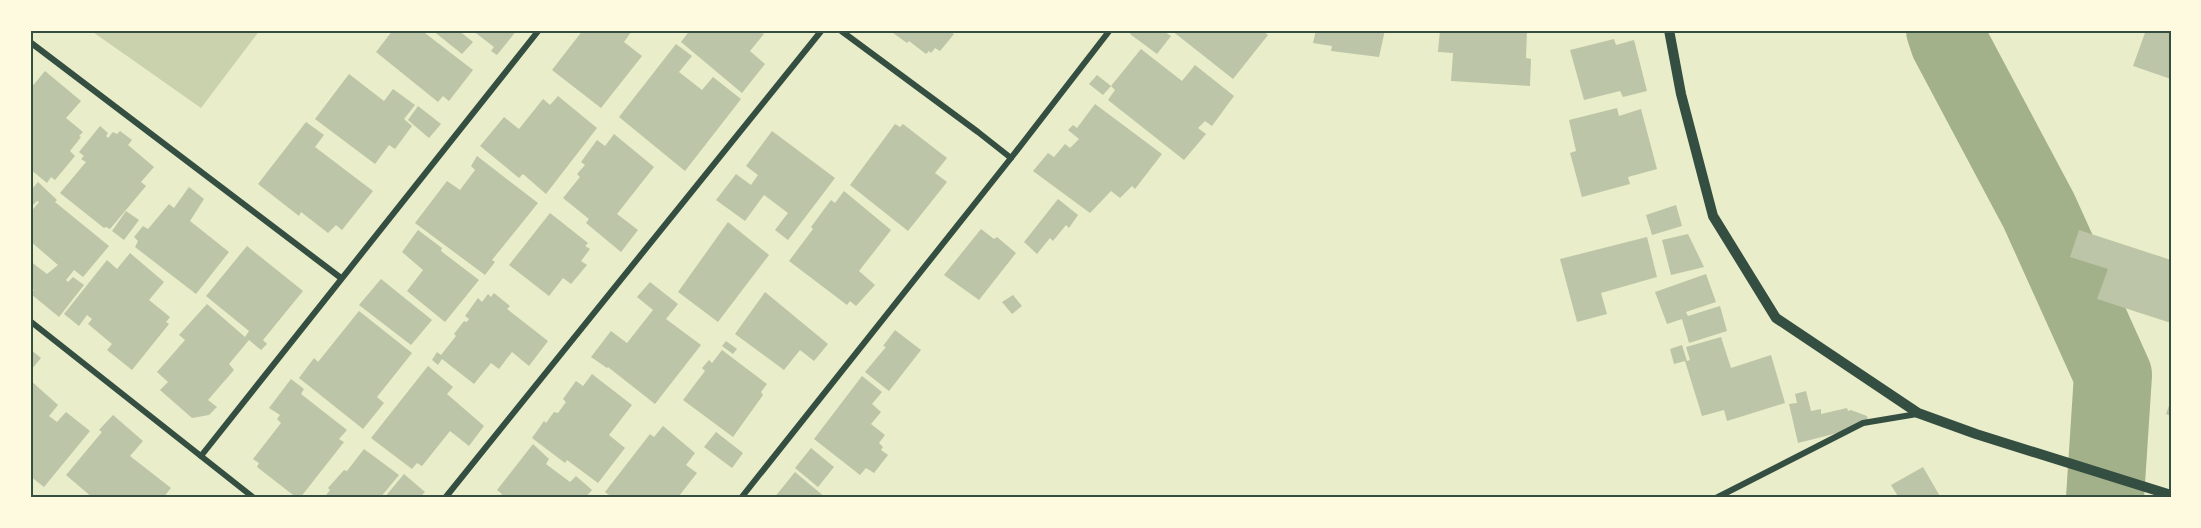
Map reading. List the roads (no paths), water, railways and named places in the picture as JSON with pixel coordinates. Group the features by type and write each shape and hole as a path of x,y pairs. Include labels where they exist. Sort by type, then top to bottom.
{"street":[{"path":"201,456 539,30"},
{"path":"445,498 822,30"},
{"path":"840,30 1011,158"},
{"path":"741,498 1110,30"},
{"path":"1669,30 1681,93 1713,216 1776,318 1918,413 1976,434 2171,495"},
{"path":"30,42 341,278"},
{"path":"30,321 254,498"},
{"path":"1716,498 1863,423 1918,413"}],"waterway":[{"path":"1945,30 1949,42 2039,211 2113,375 2105,498"}]}
